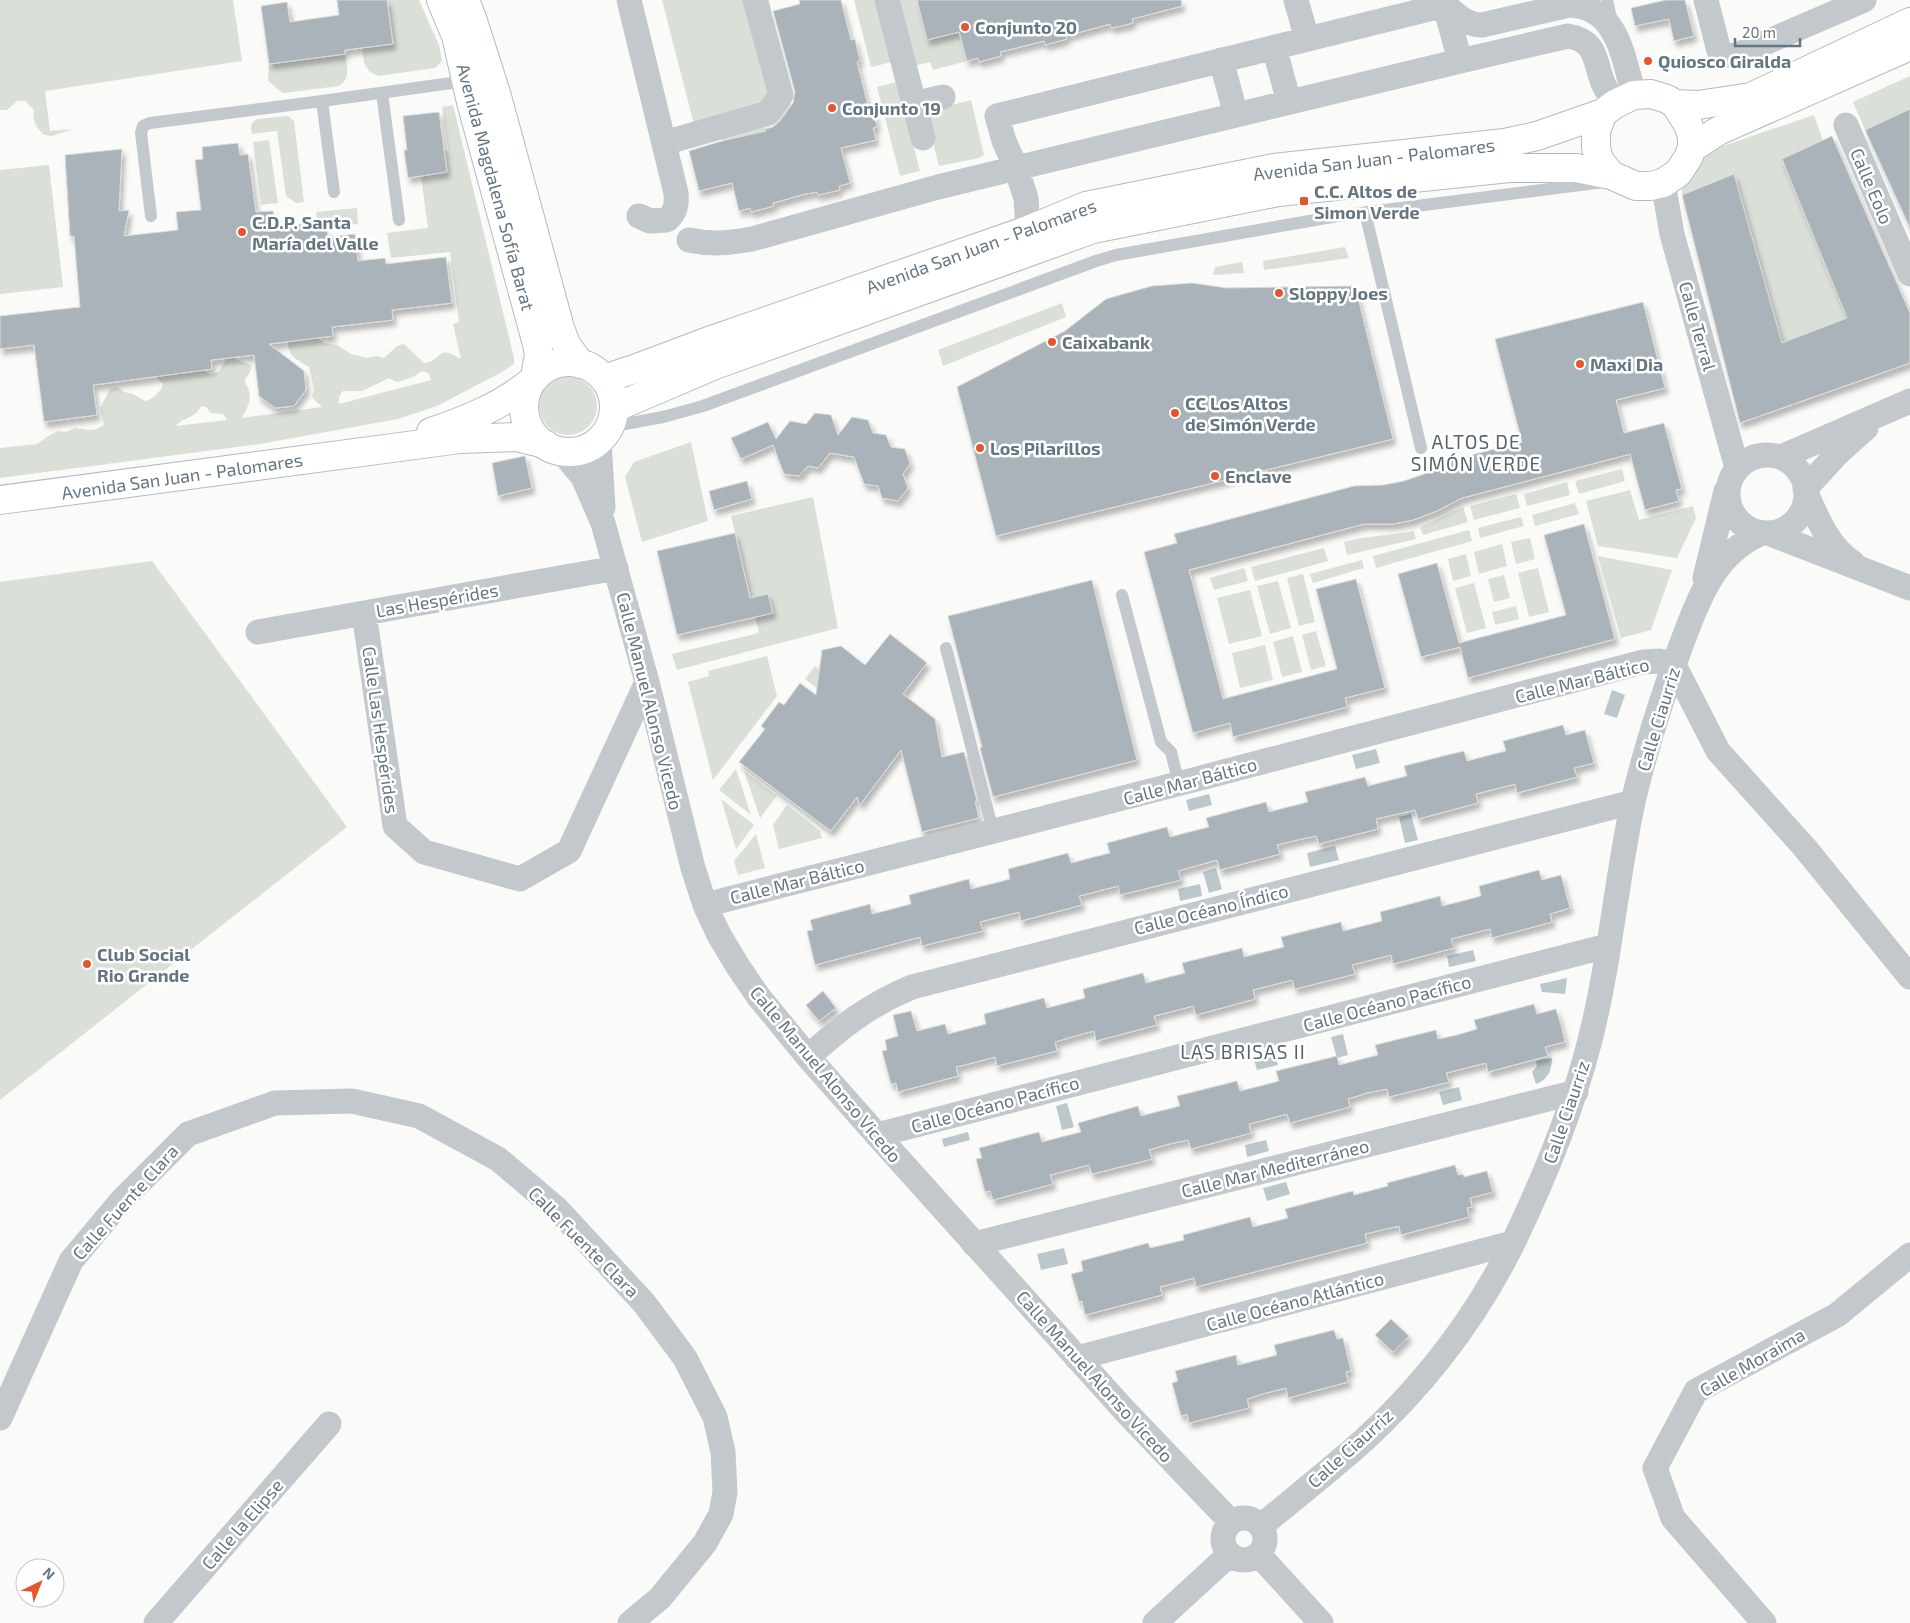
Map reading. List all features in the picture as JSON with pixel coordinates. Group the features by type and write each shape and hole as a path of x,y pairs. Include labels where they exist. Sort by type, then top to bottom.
{"street":[{"name":"Avenida Magdalena Sofía Barat","path":"441,0 456,36 466,81 537,344 539,355 538,368 533,379"},
{"name":"Avenida Magdalena Sofía Barat","path":"465,0 496,93 560,328 566,344 580,364"},
{"path":"629,0 676,193 676,208 670,216 662,221 650,221 639,216"},
{"path":"664,143 768,114 781,95 755,0"},
{"path":"887,0 923,138"},
{"path":"1296,0 1307,39"},
{"path":"1706,0 1719,51 1726,56 1737,55 1864,0"},
{"path":"1028,230 1026,198 1004,141 998,116 1444,3"},
{"path":"1444,3 1460,18 1469,23 1482,25 1569,5 1578,5 1598,13 1614,32 1618,104"},
{"path":"1444,3 1460,61"},
{"path":"1675,104 1698,105 1751,97 1910,22"},
{"path":"689,240 703,244 721,244 752,239 935,178 1016,168 1568,36 1578,38 1588,44 1594,52 1603,84 1618,104"},
{"path":"1692,148 1718,131 1910,46"},
{"path":"1274,47 1289,102"},
{"path":"1221,60 1236,115"},
{"path":"1650,94 1667,99 1675,104 1688,124 1692,137 1692,148 1678,173 1663,183 1650,186 1636,186 1616,178 1599,160 1596,147 1596,131 1618,104 1650,94"},
{"path":"914,104 943,97"},
{"name":"Avenida San Juan - Palomares","path":"604,378 1028,230 1086,206 1274,168 1505,143 1537,136 1618,104"},
{"name":"Calle Eolo","path":"1846,125 1910,274"},
{"name":"Avenida San Juan - Palomares","path":"607,425 715,365 1093,229 1278,192 1509,168 1576,168 1616,178"},
{"name":"Calle Terral","path":"1663,183 1672,234 1732,477"},
{"path":"571,362 589,366 604,378 611,393 607,425 583,449 554,448 516,437 488,437 364,452 415,437 481,413 508,399 546,368 557,363 571,362"},
{"path":"533,379 524,401 524,415 529,428 554,448"},
{"path":"1781,457 1899,406"},
{"path":"1806,492 1837,454 1859,433 1899,406"},
{"name":"Calle Manuel Alonso Vicedo","path":"604,523 607,425"},
{"name":"Calle Manuel Alonso Vicedo","path":"554,448 583,477 604,523 647,682 692,868 705,905 719,935 737,965 758,996 808,1057 877,1135 1077,1358 1231,1522"},
{"name":"Avenida San Juan - Palomares","path":"0,500 364,452"},
{"path":"1764,534 1776,533 1788,528 1799,518 1804,509 1806,492 1805,482 1798,470 1781,457 1766,455 1752,457 1732,477 1727,500 1738,522 1746,528 1910,588"},
{"name":"Calle Ciaurriz","path":"1696,607 1732,477"},
{"path":"1806,492 1819,523 1833,544 1847,559 1870,574"},
{"name":"Calle Ciaurriz","path":"1261,1526 1364,1440 1405,1398 1445,1352 1483,1298 1512,1243 1547,1169 1576,1092 1601,997 1607,946 1633,802 1674,665 1696,607 1709,580 1723,560 1741,544 1764,534"},
{"name":"Las Hespérides","path":"258,632 616,568"},
{"name":"Calle Las Hespérides","path":"364,613 395,826 424,852 520,879 570,851 647,682"},
{"name":"Calle Mar Báltico","path":"705,905 1179,784 1643,662 1660,661 1674,665"},
{"path":"1674,665 1718,751 1805,848 1910,977"},
{"name":"Calle Océano Índico","path":"808,1057 838,1029 862,1012 887,997 912,986 1633,802"},
{"name":"Calle Océano Pacífico","path":"877,1135 1607,946"},
{"name":"Calle Mar Mediterráneo","path":"974,1244 1576,1092"},
{"name":"Calle Fuente Clara","path":"0,1418 71,1261 122,1200 188,1134 275,1103 352,1101 419,1116 498,1159 557,1209 644,1303 685,1358 715,1417 723,1452 725,1492 721,1514 705,1543 660,1598 630,1623"},
{"name":"Calle Océano Atlántico","path":"1077,1358 1512,1243"},
{"name":"Calle Moraima","path":"1764,1623 1673,1518 1655,1468 1696,1391 1836,1315 1910,1255"},
{"name":"Calle la Elipse","path":"156,1623 329,1424"},
{"path":"1239,1518 1247,1518 1255,1520 1261,1526 1265,1534 1265,1544 1259,1555 1246,1560 1237,1559 1225,1548 1223,1541 1226,1528 1231,1522 1239,1518"},
{"path":"1154,1623 1230,1554"},
{"path":"1259,1555 1321,1623"}],"lane":[{"path":"1607,0 1614,32"},
{"path":"151,216 141,133 144,126 150,123 322,102 466,81"},
{"path":"382,93 399,220"},
{"path":"322,102 334,192"},
{"path":"607,425 663,417 703,406 1096,261 1116,256 1365,212 1616,178"},
{"path":"1365,212 1421,448"},
{"path":"1122,595 1161,742 1171,752 1179,784"},
{"path":"946,648 993,831"}],"shaded area":[{"path":"0,0 233,0 242,61 45,91 50,131 73,129 52,136 44,135 35,124 34,110 25,101 17,101 7,110 0,110"},
{"path":"387,0 419,0 439,45 442,61 435,68 378,76 369,71 364,63 362,48 393,44"},
{"path":"662,0 769,0 774,23 771,24 793,112 777,124 765,128 766,131 722,142 722,139 699,144"},
{"path":"854,0 875,0 892,62 871,67"},
{"path":"896,0 919,0 917,1 927,40 959,32 967,61 933,70 930,62 914,66"},
{"path":"345,54 347,76 339,86 283,93 268,81 269,64"},
{"path":"1910,76 1910,109 1865,130 1853,102"},
{"path":"897,82 920,171 900,176 877,87"},
{"path":"971,100 984,155 979,158 939,166 925,112"},
{"path":"453,105 514,364 437,406 398,419 260,444 0,478 0,448 37,444 58,431 66,432 75,428 97,429 104,425 100,408 110,389 117,387 145,401 148,400 159,392 163,384 158,379 156,372 202,370 211,375 219,371 227,358 233,357 252,366 245,379 250,399 242,418 322,407 312,397 314,389 309,367 291,355 288,341 318,338 324,343 337,345 351,354 367,358 377,356 384,358 397,346 404,344 424,363 430,362 443,353 452,354 461,359 453,324 459,322 450,252 391,258 387,233 428,228 418,155 448,150 442,107","holes":["422,371 428,373 431,380 339,404 339,397 343,391 362,391 389,378 397,382 413,377","201,406 206,407 211,413 223,414 227,420 176,426 196,413"]},
{"path":"1814,115 1823,141 1782,159 1847,318 1782,343 1734,175 1682,195 1681,181 1705,152"},
{"path":"288,116 294,121 304,202 296,203 286,196 277,131 252,134 251,132 252,124 257,119"},
{"path":"269,140 278,203 261,205 253,142"},
{"path":"49,165 63,287 0,294 0,170"},
{"path":"357,208 358,224 336,226 335,222 318,224 316,212"},
{"path":"1345,247 1349,258 1264,270 1263,261"},
{"path":"1242,262 1244,273 1213,275 1215,267"},
{"path":"1062,303 1066,317 943,366 938,350"},
{"path":"568,377 584,382 592,390 597,406 592,422 584,430 568,435 552,430 544,422 539,406 544,390 552,382"},
{"path":"691,442 708,521 642,542 625,477 634,462"},
{"path":"1622,469 1625,481 1579,494 1575,481"},
{"path":"1567,482 1570,495 1527,506 1524,494"},
{"path":"1630,490 1639,520 1693,506 1696,518 1677,558 1598,546 1586,501"},
{"path":"1516,494 1520,508 1474,520 1470,506"},
{"path":"813,497 838,628 677,670 672,654 759,633 731,516"},
{"path":"1575,503 1579,514 1535,526 1532,515"},
{"path":"1463,507 1468,522 1423,535 1420,527"},
{"path":"1521,517 1524,526 1480,538 1478,528"},
{"path":"1469,530 1472,541 1376,568 1373,556"},
{"path":"1414,531 1416,539 1347,555 1344,542"},
{"path":"1530,538 1535,559 1516,564 1511,542"},
{"path":"1502,544 1507,566 1479,574 1474,552"},
{"path":"1324,548 1328,561 1255,581 1251,567"},
{"path":"1466,554 1471,576 1453,581 1448,559"},
{"path":"1598,556 1672,570 1651,630 1621,638"},
{"path":"1362,560 1364,568 1313,583 1310,574"},
{"name":"Club Social Rio Grande","path":"152,561 347,827 0,1100 0,582"},
{"path":"1244,568 1248,581 1214,590 1210,578"},
{"path":"1538,568 1549,612 1529,617 1518,573"},
{"path":"1303,574 1315,622 1299,626 1287,578"},
{"path":"1504,575 1510,598 1494,602 1488,579"},
{"path":"1278,581 1291,628 1270,634 1257,586"},
{"path":"1474,583 1486,628 1467,633 1455,588"},
{"path":"1250,590 1262,636 1229,644 1217,598"},
{"path":"1516,606 1519,619 1495,625 1492,612"},
{"path":"1316,631 1326,666 1311,670 1302,635"},
{"path":"1293,636 1302,672 1282,677 1273,642"},
{"path":"1265,645 1273,680 1240,688 1232,653"},
{"path":"767,656 777,696 713,780 688,682 709,676 708,671"},
{"path":"815,666 854,696 844,710 805,679"},
{"path":"1612,690 1625,695 1617,718 1604,714"},
{"path":"1376,749 1380,763 1356,769 1352,755"},
{"path":"736,769 751,815 719,790"},
{"path":"744,771 777,796 760,818"},
{"path":"1209,794 1212,805 1189,811 1186,800"},
{"path":"721,799 754,825 736,849"},
{"path":"787,805 820,831 822,838 779,849 773,825"},
{"path":"1411,814 1418,840 1405,843 1399,817"},
{"path":"756,834 765,868 738,875 734,861"},
{"path":"1335,846 1339,860 1310,867 1307,853"},
{"path":"1216,868 1222,889 1209,893 1203,872"},
{"path":"1200,884 1202,896 1180,901 1178,889"},
{"path":"1473,950 1476,961 1449,967 1447,956"},
{"path":"1567,978 1565,994 1542,992 1540,984"},
{"path":"1343,1034 1348,1055 1337,1058 1331,1037"},
{"path":"1274,1051 1278,1065 1257,1070 1253,1056"},
{"path":"1552,1058 1548,1074 1540,1083 1536,1084 1532,1072 1537,1066 1536,1061"},
{"path":"1459,1087 1462,1100 1443,1105 1439,1092"},
{"path":"1067,1103 1074,1127 1062,1130 1056,1106"},
{"path":"968,1132 970,1140 944,1147 942,1139"},
{"path":"1266,1140 1269,1151 1247,1157 1245,1145"},
{"path":"1286,1182 1290,1194 1267,1201 1263,1188"},
{"path":"1064,1248 1068,1264 1041,1270 1037,1254"}],"building":[{"path":"337,0 387,0 393,44 345,50 345,54 269,64 261,6 287,2 290,22 339,15"},
{"name":"Conjunto 19","path":"799,0 841,0 851,40 855,39 860,61 857,62 868,106 871,105 875,117 877,127 873,128 876,140 841,148 850,183 839,186 840,190 818,195 817,192 805,194 773,203 774,206 751,212 750,208 739,211 732,183 699,191 689,151 766,131 765,129 773,127 780,121 793,103 795,92 773,11 800,4"},
{"name":"Conjunto 20","path":"917,0 1181,0 1182,6 1132,19 1133,23 1111,28 1110,24 1066,36 1067,39 1045,45 1044,41 1000,52 1001,56 979,62 978,58 967,61 959,32 927,40"},
{"path":"1666,0 1685,0 1694,36 1674,41 1669,19 1635,26 1631,8"},
{"path":"1910,109 1910,228 1865,130"},
{"path":"439,112 447,172 408,178 404,150 407,150 403,116"},
{"path":"1832,136 1910,313 1910,363 1740,423 1682,195 1734,174 1782,343 1847,318 1782,159"},
{"path":"238,143 240,155 248,154 256,212 273,211 275,227 311,223 312,231 327,230 328,237 355,234 358,261 385,258 386,264 446,257 452,303 392,310 393,320 332,327 333,336 269,344 304,371 306,390 294,406 275,408 259,396 254,355 211,360 212,369 93,385 97,415 44,422 34,345 0,349 0,316 80,307 74,236 70,236 65,155 122,149 119,211 129,210 124,236 178,230 176,212 201,210 195,160 203,159 202,147"},
{"name":"CC Los Altos de Simón Verde","path":"1192,283 1227,288 1355,286 1393,439 996,536 957,387 1065,331 1106,299 1152,286"},
{"path":"1643,302 1665,388 1616,400 1624,433 1664,423 1682,489 1676,490 1679,501 1645,510 1630,454 1462,498 1437,511 1413,520 1393,524 1364,524 1189,570 1223,699 1337,669 1316,589 1356,579 1385,688 1345,698 1347,707 1233,737 1230,723 1193,733 1144,552 1177,543 1174,534 1354,486 1383,485 1404,481 1427,473 1452,460 1522,442 1495,339"},
{"path":"815,413 831,415 838,435 852,417 868,420 873,433 886,435 891,447 905,449 910,464 903,474 908,488 898,501 882,498 878,486 864,484 854,457 830,453 818,468 808,466 799,476 784,474 773,445 741,459 731,438 768,422 776,439 790,421 806,424"},
{"path":"525,456 532,488 498,496 492,463"},
{"path":"747,481 752,499 714,510 709,491"},
{"path":"1584,524 1615,639 1468,678 1460,647 1421,657 1398,574 1437,563 1459,643 1566,615 1544,535"},
{"path":"735,533 750,598 768,594 773,613 677,635 657,551"},
{"path":"1092,580 1137,760 993,797 948,616"},
{"path":"890,634 927,663 903,694 935,719 942,757 964,752 977,801 975,801 979,818 922,832 901,750 860,805 857,797 831,831 739,762 765,729 761,726 779,702 784,705 800,683 816,695 822,650 841,646 865,665"},
{"path":"1563,725 1566,735 1585,730 1594,763 1574,768 1577,777 1517,793 1515,784 1476,794 1478,803 1418,819 1415,810 1376,819 1378,829 1319,844 1316,836 1297,840 1277,845 1280,854 1220,870 1217,860 1178,871 1181,880 1120,895 1118,886 1079,896 1082,905 1021,921 1019,912 980,922 983,931 922,946 920,937 815,965 807,931 813,930 810,920 870,904 872,914 892,909 911,904 909,895 969,879 971,889 991,884 1010,879 1008,869 1068,853 1071,863 1110,853 1107,843 1167,827 1170,837 1209,827 1206,818 1266,802 1269,812 1308,802 1305,792 1365,777 1368,786 1407,776 1404,766 1443,756 1464,751 1467,761 1506,751 1503,741"},
{"path":"1539,870 1542,880 1561,875 1570,908 1550,914 1552,922 1492,938 1490,929 1451,939 1454,948 1393,964 1391,955 1352,965 1355,974 1295,989 1292,980 1253,990 1255,999 1196,1015 1193,1006 1154,1016 1157,1025 1096,1041 1094,1031 1055,1042 1057,1051 997,1066 995,1057 956,1067 958,1076 898,1092 896,1083 891,1084 882,1051 887,1050 885,1040 898,1036 893,1015 911,1011 917,1031 945,1024 948,1034 986,1024 984,1014 1044,998 1047,1008 1085,998 1083,989 1143,973 1146,983 1185,973 1182,963 1242,948 1244,957 1284,947 1281,937 1341,922 1343,931 1363,926 1382,921 1380,912 1440,896 1442,906 1462,901 1481,896 1479,886"},
{"path":"823,991 836,1008 819,1021 806,1005"},
{"path":"1534,1004 1537,1014 1556,1009 1561,1025 1565,1042 1545,1047 1548,1056 1488,1072 1486,1063 1446,1073 1449,1082 1389,1097 1387,1089 1367,1093 1348,1099 1350,1107 1290,1123 1287,1114 1249,1124 1251,1133 1191,1149 1188,1140 1169,1144 1149,1150 1152,1159 1092,1174 1089,1165 1050,1175 1053,1184 993,1200 990,1191 985,1192 976,1159 982,1158 979,1148 1039,1132 1042,1142 1081,1132 1078,1123 1138,1106 1141,1116 1180,1106 1177,1096 1237,1081 1240,1091 1260,1086 1279,1081 1276,1071 1337,1056 1339,1065 1378,1055 1375,1045 1436,1030 1438,1039 1457,1035 1477,1029 1474,1020"},
{"path":"1455,1165 1458,1175 1463,1174 1464,1177 1487,1171 1493,1192 1470,1198 1472,1207 1467,1208 1469,1217 1401,1235 1399,1226 1365,1234 1367,1243 1196,1287 1194,1278 1160,1287 1162,1295 1085,1315 1082,1301 1079,1302 1071,1274 1083,1271 1081,1261 1148,1243 1150,1248 1184,1240 1183,1235 1250,1217 1253,1227 1288,1218 1285,1209 1353,1191 1354,1195 1388,1186 1387,1183"},
{"path":"1391,1319 1409,1336 1393,1352 1375,1335"},
{"path":"1334,1330 1337,1339 1343,1338 1351,1371 1346,1372 1348,1382 1288,1398 1286,1388 1266,1393 1247,1399 1249,1408 1189,1423 1187,1414 1181,1416 1172,1383 1178,1381 1175,1371 1236,1355 1238,1365 1258,1360 1277,1355 1274,1345"}],"place":[{"name":"Conjunto 20","path":"965,27"},
{"name":"Quiosco Giralda","path":"1648,61"},
{"name":"Conjunto 19","path":"832,108"},
{"name":"C.C. Altos de Simon Verde","path":"1304,201"},
{"name":"C.D.P. Santa María del Valle","path":"242,232"},
{"name":"Sloppy Joes","path":"1279,293"},
{"name":"Caixabank","path":"1052,342"},
{"name":"Maxi Dia","path":"1580,364"},
{"name":"CC Los Altos de Simón Verde","path":"1175,413"},
{"name":"Los Pilarillos","path":"980,448"},
{"name":"Enclave","path":"1215,476"},
{"name":"Club Social Rio Grande","path":"87,964"}],"district":[{"name":"ALTOS DE SIMÓN VERDE","path":"1476,452"},
{"name":"LAS BRISAS II","path":"1243,1051"}]}
